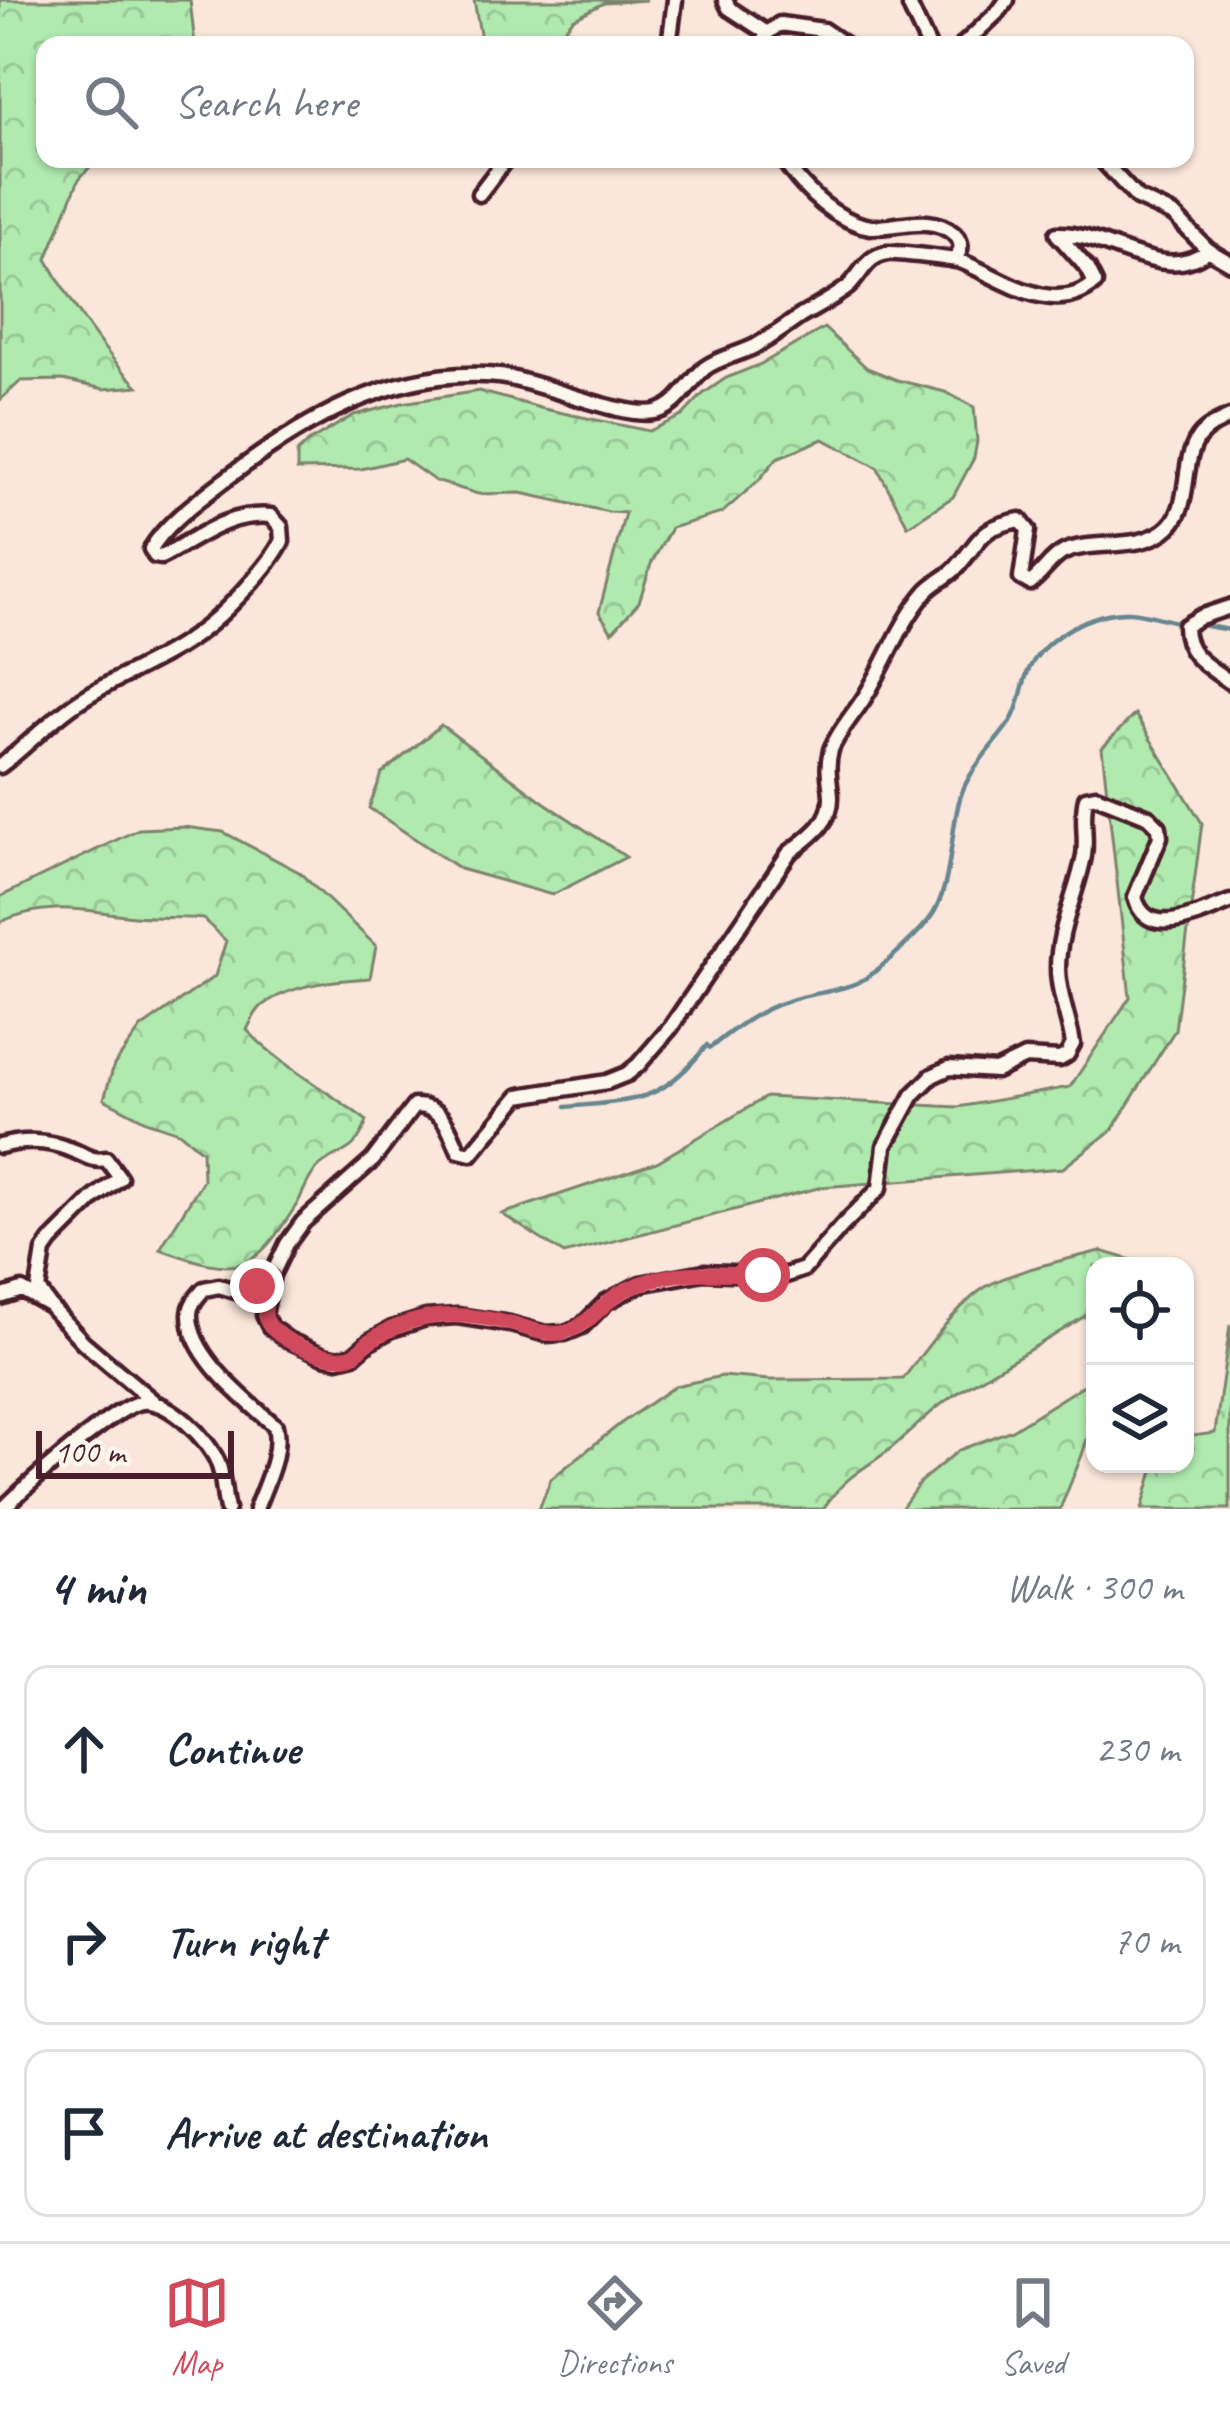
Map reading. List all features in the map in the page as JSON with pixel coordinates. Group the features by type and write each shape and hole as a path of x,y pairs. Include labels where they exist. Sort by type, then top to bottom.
{"street":[{"path":"670,36 675,0"},
{"path":"725,0 762,36"},
{"path":"911,0 924,36"},
{"path":"973,36 1007,0"},
{"path":"768,36 780,24 824,30 832,36"},
{"path":"479,194 499,168"},
{"path":"789,168 817,197 856,224 922,222 949,230 961,244 955,259"},
{"path":"1109,168 1137,198 1174,214 1208,250 1230,263"},
{"path":"0,766 63,711 201,632 264,569 283,542 281,527 271,516 228,520 161,557 152,549 160,535 272,443 340,405 421,380 499,376 632,412 656,413 676,401 707,366 760,344 849,286 870,260 889,253 955,259 1002,283 1040,295 1071,297 1096,283 1058,234 1072,233 1172,263 1187,262 1208,250"},
{"path":"1230,417 1201,435 1192,451 1182,502 1163,532 1067,550 1030,583 1021,578 1028,530 1020,520 988,530 955,569 929,588 833,745 827,770 830,813 817,832 789,853 671,1027 638,1065 607,1082 519,1096 471,1154 459,1151 440,1114 428,1106 414,1106 373,1160 303,1222 287,1244 272,1275 264,1315 270,1327 288,1340 338,1359 354,1355 392,1329 427,1318 457,1316 547,1334 565,1333 582,1326 606,1302 640,1283 704,1271 786,1275 804,1269 880,1188 885,1146 913,1095 932,1076 949,1068 995,1071 1024,1057 1060,1060 1073,1044 1058,955 1084,855 1085,798 1096,796 1119,804 1149,817 1159,827 1160,837 1135,897 1145,917 1174,921 1230,902"},
{"path":"1230,607 1200,616 1185,626 1185,635 1189,650 1230,682"},
{"path":"0,1146 24,1141 71,1149 93,1161 106,1159 120,1178 44,1251 38,1289 83,1342 197,1433 220,1467 227,1509"},
{"path":"256,1509 273,1462 278,1437 275,1426 220,1377 201,1348 190,1315 203,1289 219,1286 245,1294 272,1275"},
{"path":"0,1298 22,1290 49,1305"},
{"path":"3,1509 120,1410 155,1402"}],"green space":[{"path":"0,0 190,0 194,36 36,36 36,168 89,168 79,179 47,259 88,326 138,386 104,389 63,380 21,381 0,400"},
{"path":"474,0 647,0 604,3 573,19 559,36 480,36"},
{"path":"824,328 867,368 945,392 974,407 974,458 953,497 908,526 877,467 823,439 777,458 722,513 671,528 651,564 639,602 612,632 599,612 625,513 521,493 478,494 435,481 404,459 361,469 297,470 297,453 308,442 354,415 479,391 649,431 682,416 726,378"},
{"path":"1135,714 1202,823 1175,1030 1112,1130 1063,1168 822,1187 564,1254 502,1214 657,1162 766,1097 958,1107 1070,1087 1130,997 1102,748"},
{"path":"441,725 626,857 552,895 460,869 369,808 382,774"},
{"path":"184,827 223,832 299,872 376,946 370,978 287,992 260,1007 247,1030 367,1121 356,1142 315,1171 267,1245 255,1257 226,1266 160,1249 203,1180 202,1151 179,1132 104,1099 114,1065 141,1028 215,976 226,941 203,919 67,909 34,911 0,922 0,897 139,829"},
{"path":"1101,1251 1122,1257 1086,1257 1086,1315 942,1404 844,1483 823,1509 539,1509 551,1479 675,1386 722,1376 903,1379 977,1293 1036,1267"},
{"path":"1230,1325 1230,1509 1142,1509 1152,1473 1194,1473 1194,1436 1215,1433"},
{"path":"1086,1384 1086,1442 1060,1509 901,1509 921,1481 959,1450 1012,1430"}],"waterway":[{"path":"566,1107 646,1096 675,1079 707,1045 710,1048 756,1015 797,998 851,985 876,971 936,909 964,787 1011,721 1036,657 1058,636 1100,616 1129,612 1183,623"},
{"path":"1194,624 1230,630"}],"route":[{"path":"257,1286 272,1275 264,1315 270,1327 288,1340 338,1359 354,1355 392,1329 427,1318 457,1316 547,1334 565,1333 582,1326 606,1302 640,1283 704,1271 763,1275"}]}
